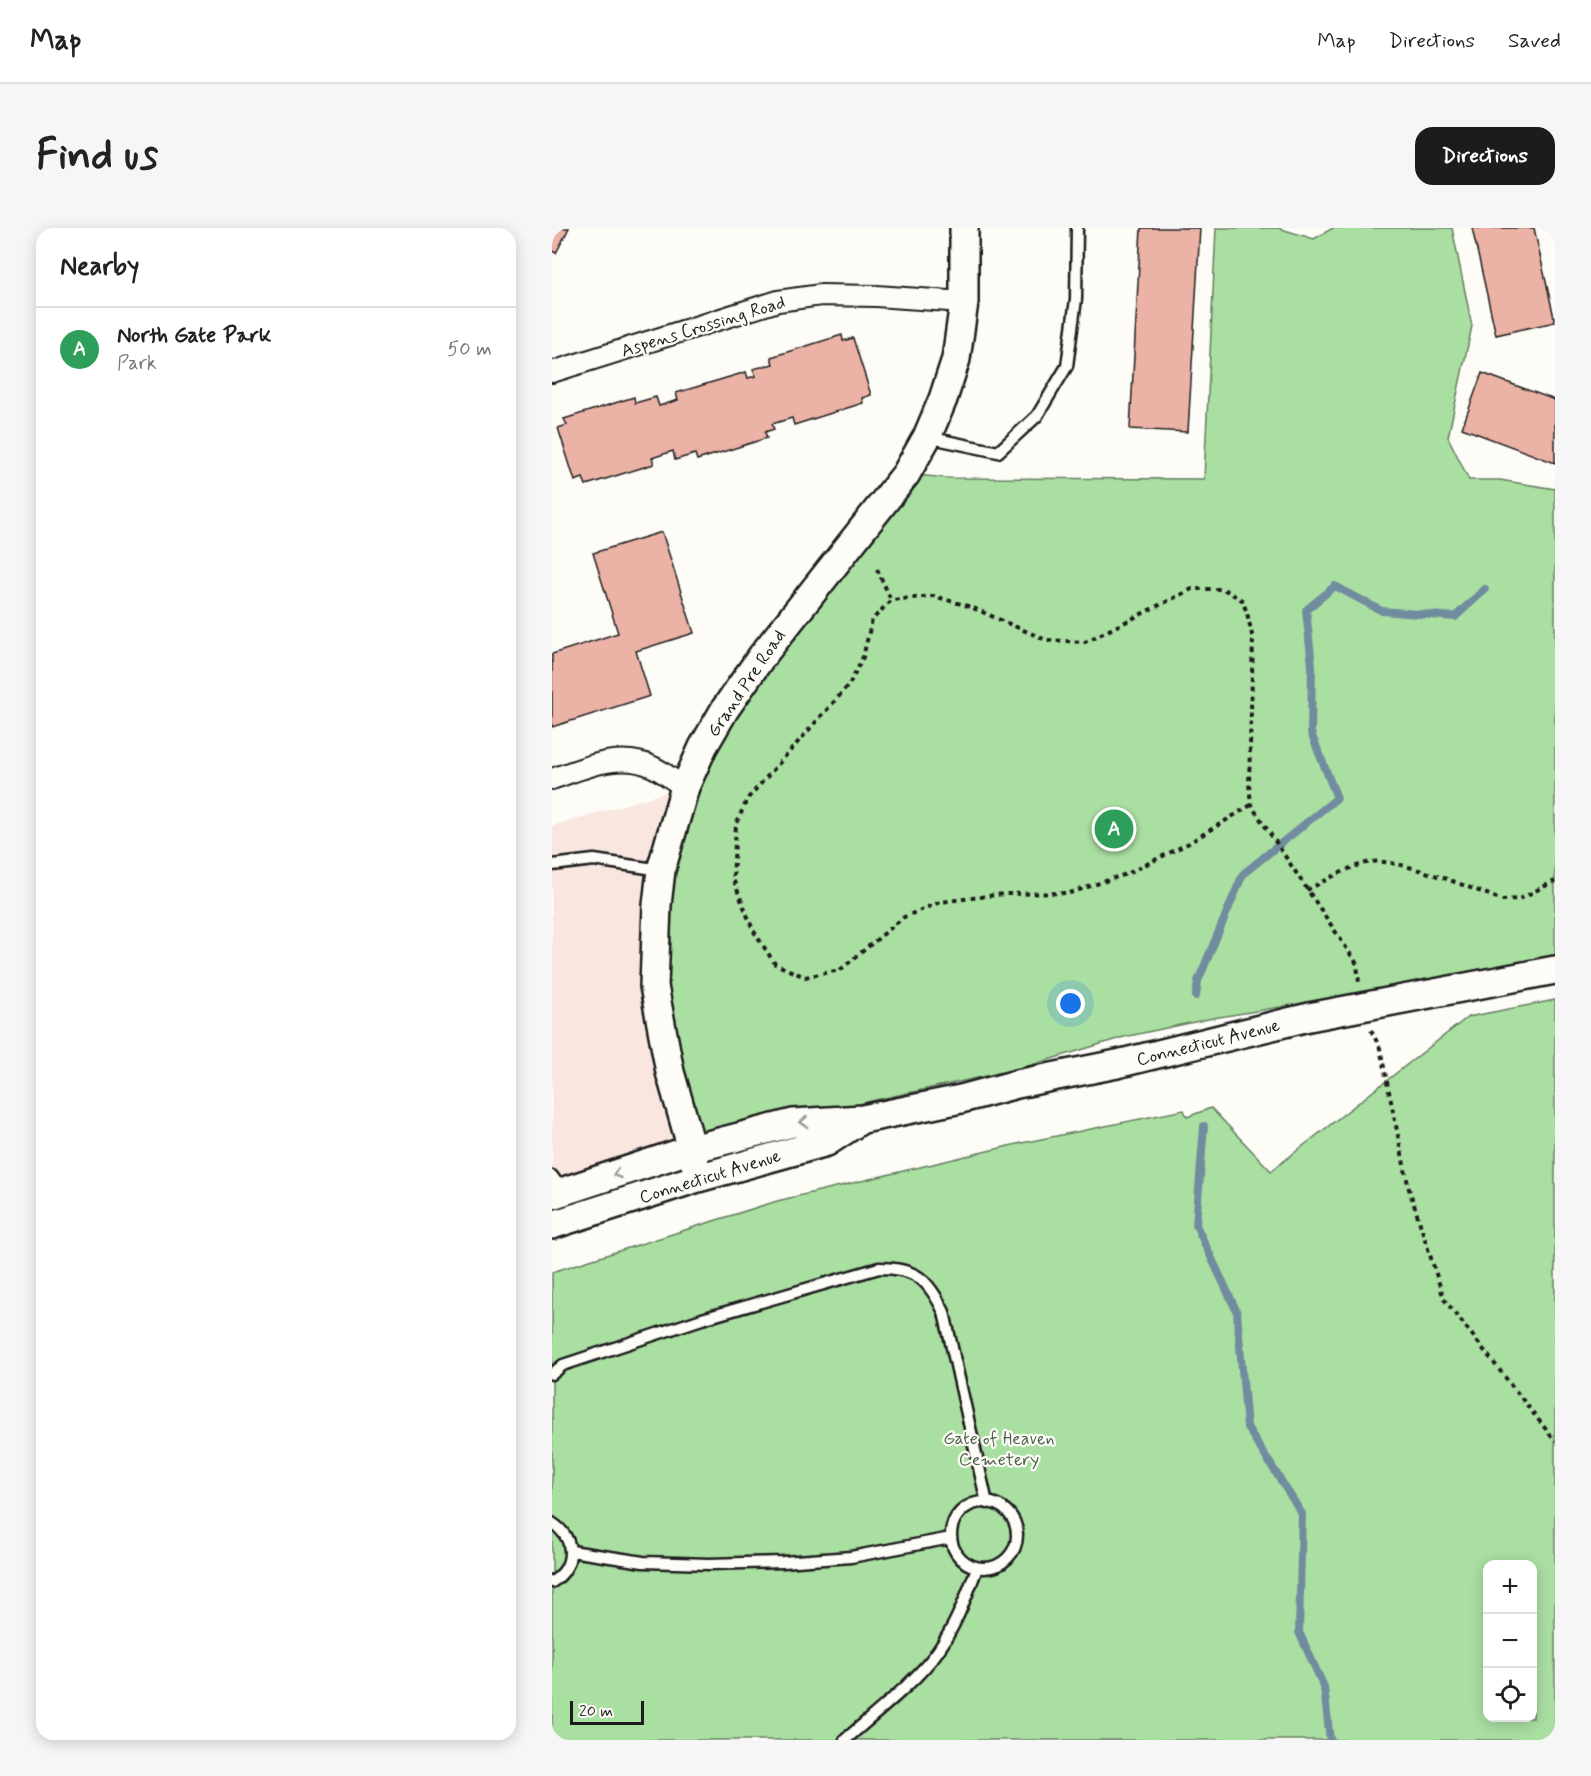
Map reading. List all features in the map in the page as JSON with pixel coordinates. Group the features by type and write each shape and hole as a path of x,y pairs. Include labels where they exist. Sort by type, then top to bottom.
{"main road":[{"name":"Grand Pre Road","path":"698,1178 670,1072 654,986 657,905 662,870 685,787 703,747 743,682 892,492 912,465 927,437 956,359 964,302 964,228"},
{"name":"Connecticut Avenue","path":"556,1188 793,1123 863,1119 1117,1064 1309,1017 1555,970"},
{"name":"Connecticut Avenue","path":"552,1225 698,1178 827,1142 863,1119"}],"street":[{"name":"Aspens Crossing Road","path":"552,372 778,302 821,295 964,302"},
{"path":"552,779 604,761 638,762 653,767 685,787"}],"lane":[{"path":"927,437 998,452 1036,416 1067,366 1076,298 1077,228"},
{"path":"552,865 594,860 662,870"},
{"path":"552,1374 563,1365 702,1319 879,1268 900,1268 923,1280 935,1293 944,1312 987,1503"},
{"path":"987,1503 997,1505 1007,1511 1014,1521 1017,1534 1016,1546 1007,1560 997,1566 976,1568 961,1559 952,1545 952,1528 956,1517 967,1506 987,1503"},
{"path":"552,1523 560,1528 567,1537 571,1551 569,1563 560,1577 552,1582"},
{"path":"571,1551 644,1562 709,1564 773,1562 851,1557 951,1538"},
{"path":"845,1740 915,1676 937,1652 962,1606 976,1568"}],"path":[{"path":"877,569 891,600"},
{"path":"1251,805 1189,843 1129,873 1070,893 1004,894 940,902 904,917 840,970 806,977 775,964 753,930 733,879 736,824 748,798 849,685 863,657 872,620 891,600 933,596 971,607 1046,640 1085,642 1192,589 1222,589 1242,600 1253,639 1249,783 1251,805 1357,964 1360,1008 1380,1048 1409,1189 1444,1299 1555,1441"},
{"path":"1307,890 1370,862 1392,861 1503,900 1519,899 1555,880"}],"shaded area":[{"path":"685,787 692,1149 552,1195 552,826"}],"green space":[{"path":"1216,228 1278,228 1314,239 1333,228 1452,228 1472,326 1448,437 1469,480 1500,480 1555,489 1555,962 1213,1018 1124,1037 1018,1069 871,1101 692,1149 654,986 685,787 906,474 947,478 1204,479"},
{"name":"Gate of Heaven Cemetery","path":"1555,1000 1555,1740 552,1740 552,1272 777,1201 1017,1144 1184,1110 1187,1117 1211,1108 1271,1171 1468,1017"}],"building":[{"path":"552,228 569,228 556,253 552,251"},
{"path":"1141,228 1200,228 1188,432 1130,429"},
{"path":"1472,228 1534,228 1555,322 1496,335"},
{"path":"842,335 843,341 853,338 871,395 862,398 863,403 794,425 792,418 772,424 774,429 765,432 767,438 697,460 695,454 675,460 673,451 652,458 654,464 586,485 583,478 575,481 558,428 567,425 564,419 634,397 635,403 656,397 659,406 678,400 676,393 746,372 748,378 756,376 753,369 773,364 771,357"},
{"path":"1482,373 1555,400 1555,463 1462,428"},
{"path":"662,532 694,633 636,651 650,696 552,727 552,654 618,633 593,553"}],"waterway":[{"path":"1196,996 1198,981 1243,874 1337,798 1311,733 1312,666 1306,610 1335,586 1382,611 1455,617 1485,589"},
{"path":"1204,1126 1196,1225 1237,1312 1247,1427 1302,1514 1299,1632 1324,1687 1330,1740"}],"place":[{"name":"North Gate Park","path":"1114,829"}]}
